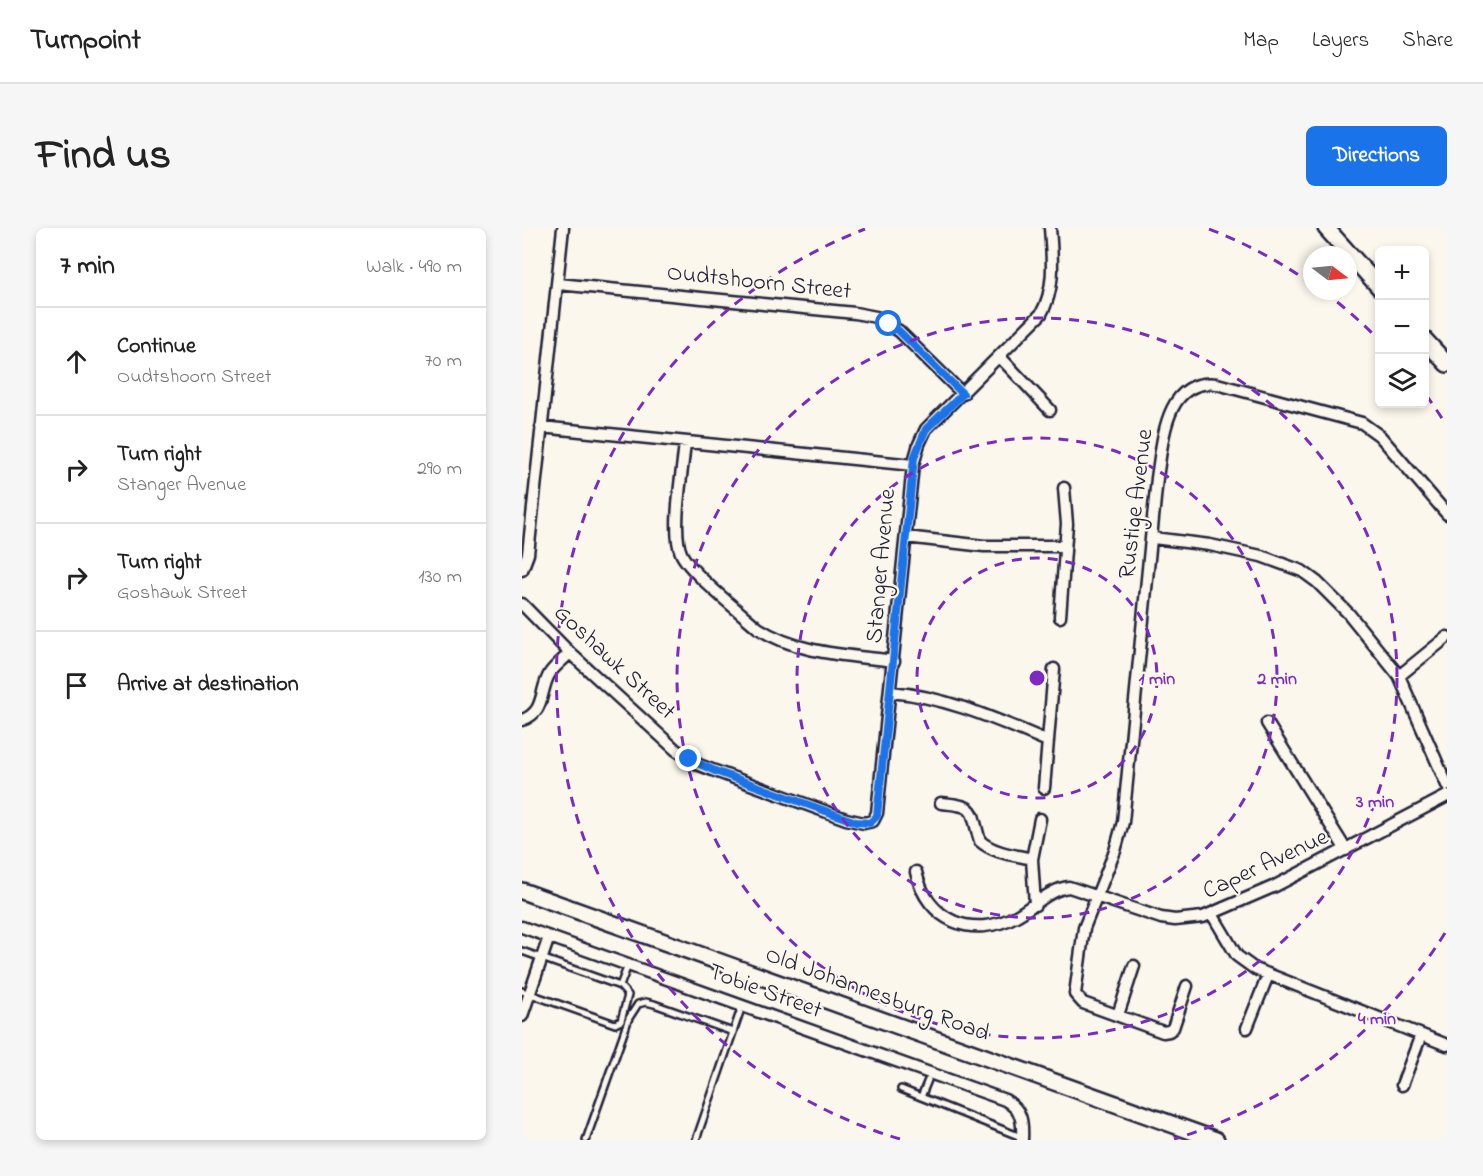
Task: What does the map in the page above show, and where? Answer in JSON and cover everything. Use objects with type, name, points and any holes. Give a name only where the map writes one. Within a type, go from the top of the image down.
[{"type":"main road","points":[[1326,228],[1375,282]]},
{"type":"main road","points":[[1429,344],[1447,364]]},
{"type":"main road","name":"Old Johannesburg Road","points":[[522,891],[1216,1140]]},
{"type":"street","points":[[522,570],[528,554],[563,228]]},
{"type":"street","name":"Stanger Avenue","points":[[877,816],[913,465],[919,444],[926,429],[1041,314],[1046,305],[1052,275],[1050,228]]},
{"type":"street","name":"Oudtshoorn Street","points":[[558,284],[855,313],[876,317],[899,331],[963,394]]},
{"type":"street","points":[[1000,357],[1050,410]]},
{"type":"street","name":"Rustige Avenue","points":[[1186,986],[1173,1028],[1163,1032],[1083,1004],[1075,994],[1084,928],[1115,851],[1123,822],[1162,446],[1170,412],[1175,402],[1184,392],[1202,383],[1226,386],[1368,426],[1380,436],[1447,514]]},
{"type":"street","points":[[541,427],[913,465]]},
{"type":"street","points":[[685,442],[677,527],[679,548],[686,562],[753,624],[781,641],[817,652],[894,661]]},
{"type":"street","points":[[1060,617],[1067,514],[1064,488]]},
{"type":"street","points":[[906,537],[984,546],[1064,546]]},
{"type":"street","points":[[1153,538],[1210,545],[1261,556],[1302,571],[1317,582],[1349,614],[1399,676],[1447,785]]},
{"type":"street","name":"Goshawk Street","points":[[522,604],[570,653],[676,750],[699,765],[856,822],[870,823],[877,816]]},
{"type":"street","points":[[1399,676],[1447,637]]},
{"type":"street","points":[[522,720],[538,708],[550,672],[570,653]]},
{"type":"street","points":[[1044,788],[1054,669]]},
{"type":"street","points":[[891,692],[927,696],[976,712],[1048,741]]},
{"type":"street","points":[[1267,723],[1346,850]]},
{"type":"street","name":"Caper Avenue","points":[[916,872],[919,885],[928,901],[943,917],[958,924],[995,924],[1016,916],[1065,887],[1074,887],[1161,918],[1189,919],[1212,914],[1275,886],[1447,796]]},
{"type":"street","points":[[941,803],[968,807],[974,815],[980,841],[987,846],[1032,859]]},
{"type":"street","points":[[1035,905],[1032,859],[1040,819]]},
{"type":"street","points":[[1212,914],[1237,956],[1245,963],[1268,975],[1446,1043]]},
{"type":"street","name":"Tobie Street","points":[[522,927],[994,1096],[1014,1105],[1019,1112],[1022,1119],[1022,1139]]},
{"type":"street","points":[[522,1014],[526,993],[549,937]]},
{"type":"street","points":[[1118,1015],[1134,966]]},
{"type":"street","points":[[1247,1028],[1268,975]]},
{"type":"street","points":[[1402,1084],[1422,1035]]},
{"type":"lane","points":[[522,951],[621,986],[628,995],[621,1021],[615,1024],[526,993]]},
{"type":"lane","points":[[621,986],[628,965]]},
{"type":"lane","points":[[586,1140],[629,1018],[638,1004],[646,1002],[654,1004],[733,1032]]},
{"type":"lane","points":[[696,1140],[742,1006]]},
{"type":"lane","points":[[921,1098],[928,1080]]},
{"type":"lane","points":[[901,1089],[1022,1139]]},
{"type":"route","points":[[689,759],[699,765],[856,822],[870,823],[877,816],[914,458],[926,429],[963,394],[889,324]]}]
